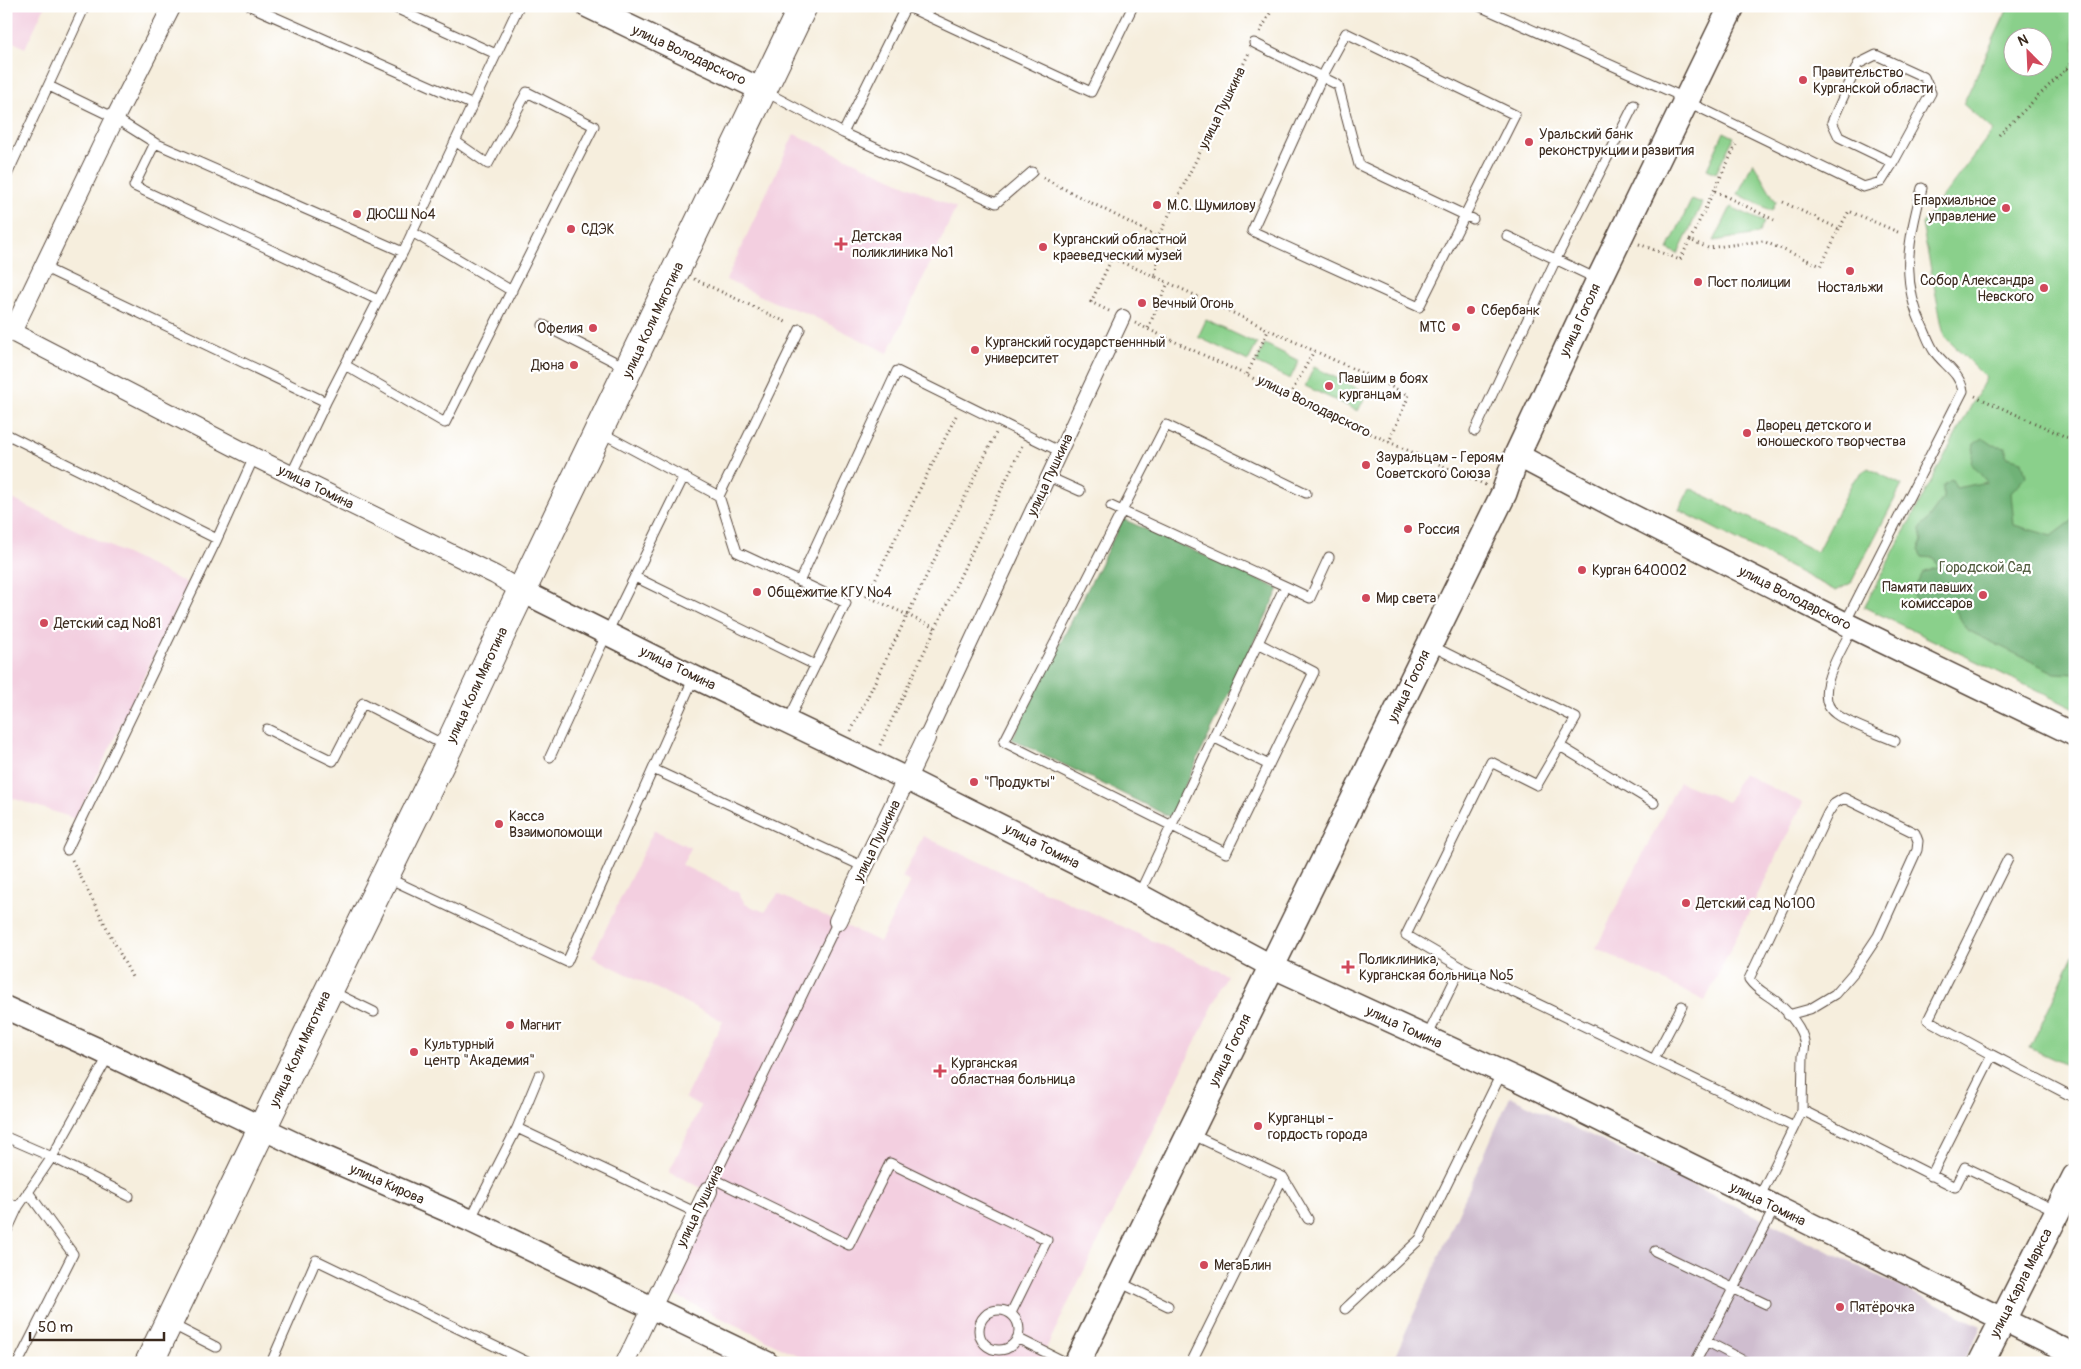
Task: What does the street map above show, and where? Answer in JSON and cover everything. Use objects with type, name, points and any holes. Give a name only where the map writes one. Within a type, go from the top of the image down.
[{"type":"main road","name":"улица Коли Мяготина","points":[[150,1363],[328,990],[448,748],[803,6]]},
{"type":"main road","name":"улица Гоголя","points":[[1077,1363],[1504,493],[1517,455],[1599,280],[1732,6]]},
{"type":"main road","name":"улица Карла Маркса","points":[[1981,1363],[2075,1177]]},
{"type":"street","points":[[9,336],[115,118],[172,6]]},
{"type":"street","name":"улица Володарского","points":[[587,6],[764,90]]},
{"type":"street","name":"улица Пушкина","points":[[838,921],[907,779],[1123,318]]},
{"type":"street","name":"улица Томина","points":[[9,336],[495,575],[522,591],[694,677],[907,779],[1139,895],[1271,966],[1502,1072],[2075,1355]]},
{"type":"street","name":"улица Володарского","points":[[1517,455],[1623,511],[1849,625],[2075,735]]},
{"type":"street","name":"улица Кирова","points":[[6,1008],[262,1128],[469,1220],[760,1361]]},
{"type":"street","name":"улица Пушкина","points":[[625,1363],[711,1185]]},
{"type":"lane","points":[[6,177],[85,6]]},
{"type":"lane","points":[[250,6],[472,105]]},
{"type":"lane","points":[[391,6],[496,54]]},
{"type":"lane","points":[[291,475],[403,252],[519,6]]},
{"type":"lane","points":[[843,133],[906,6],[1091,92],[1133,6]]},
{"type":"lane","points":[[1479,6],[1676,94],[1684,106],[1863,187],[1881,182],[1893,163],[1931,93],[1924,77],[1876,55],[1858,64],[1832,122],[1839,137],[1893,163]]},
{"type":"lane","points":[[1346,33],[1516,115],[1419,307],[1252,231],[1322,77],[1346,33]]},
{"type":"lane","points":[[1254,42],[1338,85],[1359,165],[1473,219]]},
{"type":"lane","points":[[49,86],[115,118],[155,143],[403,252]]},
{"type":"lane","points":[[764,90],[843,133],[996,203],[1032,172]]},
{"type":"lane","points":[[345,365],[445,423],[509,306],[512,291],[594,126],[527,92],[488,164],[455,141]]},
{"type":"lane","points":[[1475,431],[1556,259],[1634,105]]},
{"type":"lane","points":[[155,143],[134,186],[378,300]]},
{"type":"lane","points":[[1895,741],[1835,714],[1828,704],[1825,692],[1829,676],[1849,625],[1963,390],[1961,380],[1934,350],[1915,312],[1908,278],[1910,237],[1922,188]]},
{"type":"lane","points":[[412,232],[512,291]]},
{"type":"lane","points":[[1507,236],[1599,280]]},
{"type":"lane","points":[[43,267],[326,402]]},
{"type":"lane","points":[[543,325],[629,369]]},
{"type":"lane","points":[[719,496],[800,329]]},
{"type":"lane","points":[[799,582],[897,372],[1060,452]]},
{"type":"lane","points":[[1258,643],[1314,672],[1226,853],[1004,742],[1166,425],[1306,492]]},
{"type":"lane","points":[[599,431],[719,496],[737,552],[846,603],[788,721]]},
{"type":"lane","points":[[6,434],[218,539]]},
{"type":"lane","points":[[67,850],[218,539],[254,457]]},
{"type":"lane","points":[[550,757],[607,633],[684,476]]},
{"type":"lane","points":[[1049,477],[1080,491]]},
{"type":"lane","points":[[1111,506],[1310,598],[1329,557]]},
{"type":"lane","points":[[634,577],[816,666]]},
{"type":"lane","points":[[1139,895],[1285,586]]},
{"type":"lane","points":[[1430,644],[1576,718],[1537,785],[1491,762],[1406,935],[1461,967],[1794,1127]]},
{"type":"lane","points":[[384,876],[567,962],[694,677]]},
{"type":"lane","points":[[267,729],[333,761],[363,703],[448,748]]},
{"type":"lane","points":[[1213,737],[1269,765]]},
{"type":"lane","points":[[1560,746],[1654,803]]},
{"type":"lane","points":[[653,769],[864,867]]},
{"type":"lane","points":[[1695,1363],[1733,1288],[1802,1110],[1803,1055],[1806,1049],[1800,1028],[1779,1004],[1755,988],[1749,978],[1828,813],[1834,804],[1844,798],[1915,833],[1918,840],[1916,850],[1878,936],[1854,972],[1835,994],[1810,1009],[1788,1014]]},
{"type":"lane","points":[[2008,859],[1928,1020],[2075,1098]]},
{"type":"lane","name":"улица Пушкина","points":[[711,1185],[838,921]]},
{"type":"lane","points":[[1427,1037],[1461,967]]},
{"type":"lane","points":[[328,990],[374,1012]]},
{"type":"lane","points":[[1654,1059],[1682,1006]]},
{"type":"lane","points":[[6,1233],[18,1207],[52,1158],[109,1055]]},
{"type":"lane","points":[[1932,1176],[1992,1055]]},
{"type":"lane","points":[[1345,1309],[1420,1239],[1502,1072]]},
{"type":"lane","points":[[469,1220],[516,1128],[540,1075]]},
{"type":"lane","points":[[1802,1110],[1955,1187],[1965,1167],[2057,1212]]},
{"type":"lane","points":[[516,1128],[698,1212]]},
{"type":"lane","points":[[1189,1132],[1283,1178],[1308,1219]]},
{"type":"lane","points":[[6,1137],[129,1196]]},
{"type":"lane","points":[[711,1185],[849,1245],[890,1163],[1047,1240],[1011,1313]]},
{"type":"lane","points":[[1190,1363],[1205,1324],[1283,1178]]},
{"type":"lane","points":[[18,1363],[73,1254],[28,1192]]},
{"type":"lane","points":[[6,1202],[18,1207]]},
{"type":"lane","points":[[1655,1251],[1766,1304]]},
{"type":"lane","points":[[271,1363],[316,1260],[530,1363]]},
{"type":"lane","points":[[1117,1280],[1168,1306]]},
{"type":"lane","points":[[1001,1309],[1011,1313],[1018,1321],[1020,1332],[1016,1342],[1008,1349],[997,1350],[987,1347],[980,1338],[978,1328],[982,1317],[991,1311],[1001,1309]]},
{"type":"lane","points":[[169,1323],[216,1347]]},
{"type":"lane","points":[[1018,1338],[1067,1363]]},
{"type":"lane","points":[[1706,1341],[1748,1363]]},
{"type":"lane","points":[[507,1363],[511,1354]]},
{"type":"path","name":"улица Пушкина","points":[[1158,237],[1254,42],[1274,6]]},
{"type":"path","points":[[1999,135],[2075,60]]},
{"type":"path","points":[[2066,69],[2075,74]]},
{"type":"path","points":[[1620,237],[1680,260],[1736,145]]},
{"type":"path","points":[[1032,172],[1158,237],[1156,277],[1409,395],[1389,442]]},
{"type":"path","points":[[1715,191],[1774,220]]},
{"type":"path","points":[[1783,202],[1838,228]]},
{"type":"path","points":[[1690,240],[1708,248],[1763,241],[1821,266],[1838,228],[1849,211],[1910,237]]},
{"type":"path","name":"улица Володарского","points":[[1156,277],[1112,258],[1091,302],[1389,442],[1504,493]]},
{"type":"path","points":[[676,271],[800,329]]},
{"type":"path","points":[[1148,328],[1168,283]]},
{"type":"path","points":[[1247,374],[1268,330]]},
{"type":"path","points":[[1290,395],[1314,350]]},
{"type":"path","points":[[1963,390],[2075,441]]},
{"type":"path","points":[[935,628],[867,596],[962,404]]},
{"type":"path","points":[[844,748],[1001,423]]},
{"type":"path","points":[[2070,439],[2075,431]]},
{"type":"path","points":[[872,762],[1027,435]]},
{"type":"path","points":[[67,850],[133,979]]},
{"type":"shaded area","points":[[6,6],[45,6],[25,48],[6,38]]},
{"type":"shaded area","name":"Детская поликлиника №1","points":[[794,134],[956,208],[888,353],[806,313],[774,302],[726,280]]},
{"type":"shaded area","points":[[6,496],[188,584],[76,819],[6,796]]},
{"type":"shaded area","name":"Детский сад №100","points":[[1742,773],[1803,803],[1705,1001],[1596,948],[1679,782],[1728,802]]},
{"type":"shaded area","name":"Курганская областная больница","points":[[654,830],[691,848],[682,865],[739,893],[745,904],[765,912],[778,894],[880,942],[910,882],[902,878],[923,836],[1228,975],[1039,1363],[813,1363],[664,1290],[708,1191],[669,1172],[701,1106],[685,1098],[723,1021],[592,957]]},
{"type":"shaded area","points":[[1510,1096],[1981,1326],[1963,1363],[1392,1363]]},
{"type":"green space","name":"Городской Сад","points":[[2009,6],[2075,6],[2075,709],[1864,607],[1986,378],[1944,336],[1922,224],[1993,130],[1963,104]]},
{"type":"green space","points":[[1724,132],[1734,137],[1716,173],[1707,169]]},
{"type":"green space","points":[[1753,162],[1776,202],[1772,211],[1738,194]]},
{"type":"green space","points":[[1692,199],[1702,203],[1678,254],[1668,249]]},
{"type":"green space","points":[[1731,207],[1764,222],[1758,234],[1714,241]]},
{"type":"green space","points":[[1206,320],[1257,344],[1248,361],[1198,337]]},
{"type":"green space","points":[[1265,344],[1299,361],[1290,379],[1256,363]]},
{"type":"green space","points":[[1314,367],[1367,393],[1358,411],[1305,386]]},
{"type":"green space","points":[[1983,438],[1993,445],[2006,447],[2006,457],[2022,461],[2026,476],[2011,493],[2014,525],[2052,536],[2072,521],[2075,516],[2075,674],[2055,673],[1967,630],[1954,608],[1919,603],[1912,592],[1923,573],[1938,567],[1934,558],[1922,557],[1918,550],[1922,541],[1920,530],[1943,498],[1943,486],[1952,479],[1956,488],[1987,482],[1971,463],[1974,444]]},
{"type":"green space","points":[[1868,468],[1902,485],[1851,583],[1836,591],[1679,510],[1690,488],[1817,552],[1853,481]]},
{"type":"green space","points":[[1123,519],[1279,589],[1170,817],[1012,739]]},
{"type":"green space","points":[[2075,951],[2075,1069],[2030,1048]]},
{"type":"place","name":"Правительство Курганской области","points":[[1803,80]]},
{"type":"place","name":"Уральский банк реконструкции и развития","points":[[1529,142]]},
{"type":"place","name":"М.С. Шумилову","points":[[1157,205]]},
{"type":"place","name":"Епархиальное управление","points":[[2006,208]]},
{"type":"place","name":"ДЮСШ №4","points":[[357,214]]},
{"type":"place","name":"СДЭК","points":[[571,229]]},
{"type":"place","name":"Детская поликлиника №1","points":[[841,244]]},
{"type":"place","name":"Курганский областной краеведческий музей","points":[[1043,247]]},
{"type":"place","name":"Ностальжи","points":[[1850,271]]},
{"type":"place","name":"Пост полиции","points":[[1698,282]]},
{"type":"place","name":"Собор Александра Невского","points":[[2044,288]]},
{"type":"place","name":"Вечный Огонь","points":[[1142,303]]},
{"type":"place","name":"Сбербанк","points":[[1471,310]]},
{"type":"place","name":"МТС","points":[[1456,327]]},
{"type":"place","name":"Офелия","points":[[593,328]]},
{"type":"place","name":"Курганский государственнный университет","points":[[975,350]]},
{"type":"place","name":"Дюна","points":[[574,365]]},
{"type":"place","name":"Павшим в боях курганцам","points":[[1329,386]]},
{"type":"place","name":"Дворец детского и юношеского творчества","points":[[1747,433]]},
{"type":"place","name":"Зауральцам - Героям Советского Союза","points":[[1366,465]]},
{"type":"place","name":"Россия","points":[[1408,529]]},
{"type":"place","name":"Курган 640002","points":[[1582,570]]},
{"type":"place","name":"Общежитие КГУ №4","points":[[757,592]]},
{"type":"place","name":"Памяти павших комиссаров","points":[[1983,595]]},
{"type":"place","name":"Мир света","points":[[1366,598]]},
{"type":"place","name":"Детский сад №81","points":[[44,623]]},
{"type":"place","name":"\"Продукты\"","points":[[974,782]]},
{"type":"place","name":"Касса Взаимопомощи","points":[[499,824]]},
{"type":"place","name":"Детский сад №100","points":[[1686,903]]},
{"type":"place","name":"Поликлиника, Курганская больница №5","points":[[1348,967]]},
{"type":"place","name":"Магнит","points":[[510,1025]]},
{"type":"place","name":"Культурный центр \"Академия\"","points":[[414,1052]]},
{"type":"place","name":"Курганская областная больница","points":[[940,1071]]},
{"type":"place","name":"Курганцы - гордость города","points":[[1258,1126]]},
{"type":"place","name":"МегаБлин","points":[[1204,1265]]},
{"type":"place","name":"Пятёрочка","points":[[1840,1307]]}]
